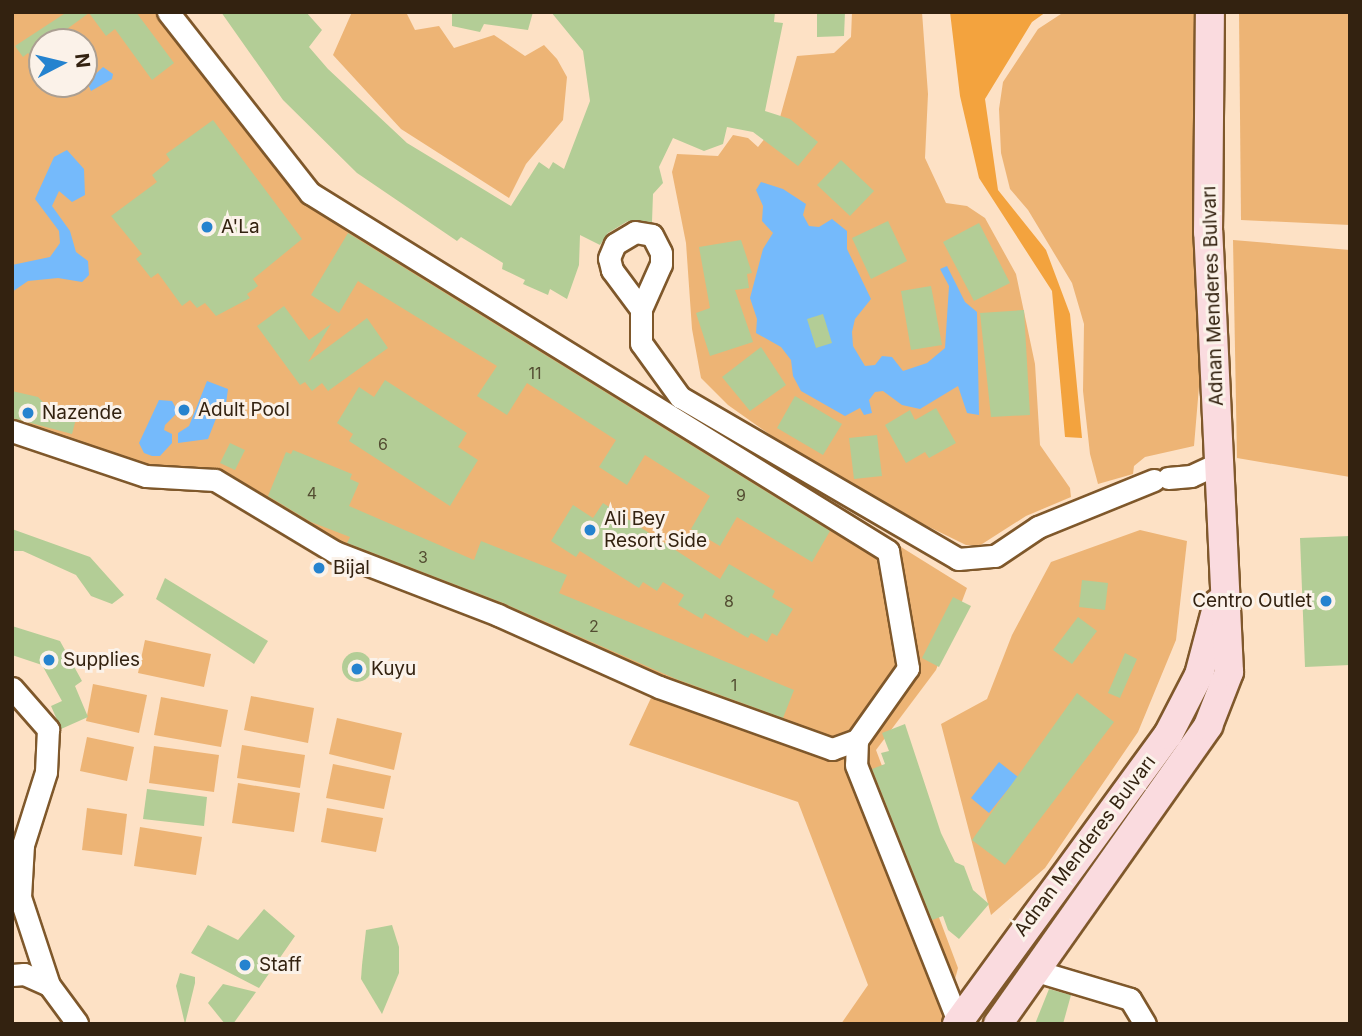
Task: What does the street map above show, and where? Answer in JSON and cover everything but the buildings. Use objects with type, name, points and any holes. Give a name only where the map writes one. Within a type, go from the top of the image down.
[{"type":"main road","name":"Adnan Menderes Bulvarı","points":[[998,1024],[1033,970],[1208,726],[1229,672],[1208,232],[1210,12]]},
{"type":"main road","name":"Adnan Menderes Bulvarı","points":[[957,1023],[1168,735],[1199,675],[1224,580]]},
{"type":"street","points":[[168,12],[310,193],[888,551],[908,668],[857,740],[856,765],[957,1023]]},
{"type":"street","points":[[640,309],[641,343],[680,397],[958,559],[995,555],[1038,527],[1161,479],[1191,476],[1219,463]]},
{"type":"street","points":[[12,431],[146,476],[215,480],[335,552],[498,615],[659,687],[832,749],[857,740]]},
{"type":"street","points":[[12,688],[48,729],[46,772],[23,845],[20,897],[50,985],[78,1023]]},
{"type":"street","points":[[1033,970],[1130,999],[1145,1024]]},
{"type":"street","points":[[12,975],[24,974],[50,985]]},
{"type":"shaded area","name":"Ali Bey Resort Side","points":[[12,12],[182,12],[301,168],[333,194],[967,588],[936,670],[876,750],[958,968],[943,1024],[841,1024],[868,985],[798,802],[629,745],[658,683],[334,544],[218,476],[143,466],[12,427]]},
{"type":"shaded area","points":[[352,12],[406,12],[415,30],[439,26],[454,48],[494,35],[525,56],[544,45],[557,59],[567,77],[563,120],[526,164],[509,198],[401,129],[333,55]]},
{"type":"shaded area","points":[[852,12],[922,12],[928,94],[925,158],[946,203],[967,206],[985,218],[1016,274],[1035,364],[1040,445],[1070,488],[1071,497],[1026,516],[979,546],[966,545],[923,524],[789,448],[728,405],[701,378],[692,329],[686,243],[672,172],[677,154],[718,156],[733,135],[748,138],[758,147],[779,121],[797,56],[834,53],[851,37]]},
{"type":"shaded area","points":[[950,12],[1046,12],[1032,22],[985,99],[998,190],[1046,250],[1070,314],[1082,438],[1065,437],[1052,291],[979,178],[960,96]]},
{"type":"shaded area","points":[[1064,12],[1201,12],[1202,351],[1194,446],[1145,457],[1134,466],[1133,474],[1098,484],[1090,454],[1083,391],[1084,324],[1072,283],[1028,210],[1010,189],[1001,153],[999,109],[1003,82],[1038,29]]},
{"type":"shaded area","points":[[1239,12],[1350,12],[1350,225],[1241,220]]},
{"type":"shaded area","points":[[1233,240],[1350,250],[1350,477],[1237,458]]},
{"type":"shaded area","points":[[1140,530],[1187,541],[1176,640],[1138,732],[1045,868],[991,915],[941,724],[987,699],[1012,635],[1051,562]]},
{"type":"shaded area","points":[[145,640],[211,654],[204,687],[138,673]]},
{"type":"shaded area","points":[[93,684],[147,695],[139,733],[86,721]]},
{"type":"shaded area","points":[[251,696],[314,708],[308,743],[244,730]]},
{"type":"shaded area","points":[[161,697],[228,710],[221,747],[154,735]]},
{"type":"shaded area","points":[[337,718],[402,733],[394,770],[329,754]]},
{"type":"shaded area","points":[[87,737],[134,747],[127,781],[80,771]]},
{"type":"shaded area","points":[[242,745],[305,755],[300,788],[237,778]]},
{"type":"shaded area","points":[[154,746],[219,755],[214,792],[149,783]]},
{"type":"shaded area","points":[[333,764],[391,776],[384,809],[326,798]]},
{"type":"shaded area","points":[[238,783],[300,793],[294,832],[232,823]]},
{"type":"shaded area","points":[[87,808],[127,814],[122,855],[82,850]]},
{"type":"shaded area","points":[[327,808],[383,818],[376,852],[321,842]]},
{"type":"shaded area","points":[[140,827],[202,837],[196,875],[134,866]]},
{"type":"water","points":[[103,67],[113,74],[112,79],[98,87],[98,72]]},
{"type":"water","points":[[67,150],[84,169],[85,195],[72,202],[59,191],[52,206],[70,231],[76,252],[88,261],[89,275],[82,282],[58,278],[28,281],[12,292],[12,265],[50,257],[60,243],[59,231],[35,199],[54,157]]},
{"type":"water","points":[[761,182],[783,189],[806,204],[803,215],[809,226],[819,227],[832,219],[847,231],[847,249],[871,299],[855,319],[852,332],[853,346],[865,366],[875,365],[882,356],[892,357],[903,371],[927,363],[945,348],[949,286],[940,269],[947,266],[965,302],[977,312],[979,415],[967,413],[958,386],[920,409],[902,405],[883,391],[875,392],[869,400],[872,413],[864,415],[860,408],[845,416],[801,391],[793,376],[791,360],[781,347],[756,333],[757,319],[750,298],[763,249],[773,233],[762,221],[763,206],[756,190]]},
{"type":"water","points":[[207,381],[228,389],[225,411],[217,416],[208,439],[178,443],[178,433],[189,426]]},
{"type":"water","points":[[159,400],[172,401],[178,412],[165,425],[164,430],[172,434],[172,443],[160,456],[152,456],[144,453],[139,443]]},
{"type":"water","points":[[999,762],[1018,777],[989,813],[971,798]]},
{"type":"place","name":"A'La","points":[[207,227]]},
{"type":"place","name":"Adult Pool","points":[[184,410]]},
{"type":"place","name":"Nazende","points":[[28,413]]},
{"type":"place","name":"Ali Bey Resort Side","points":[[590,530]]},
{"type":"place","name":"Bijal","points":[[319,568]]},
{"type":"place","name":"Centro Outlet","points":[[1326,601]]},
{"type":"place","name":"Supplies","points":[[49,660]]},
{"type":"place","name":"Kuyu","points":[[357,669]]},
{"type":"place","name":"Staff","points":[[245,965]]}]
